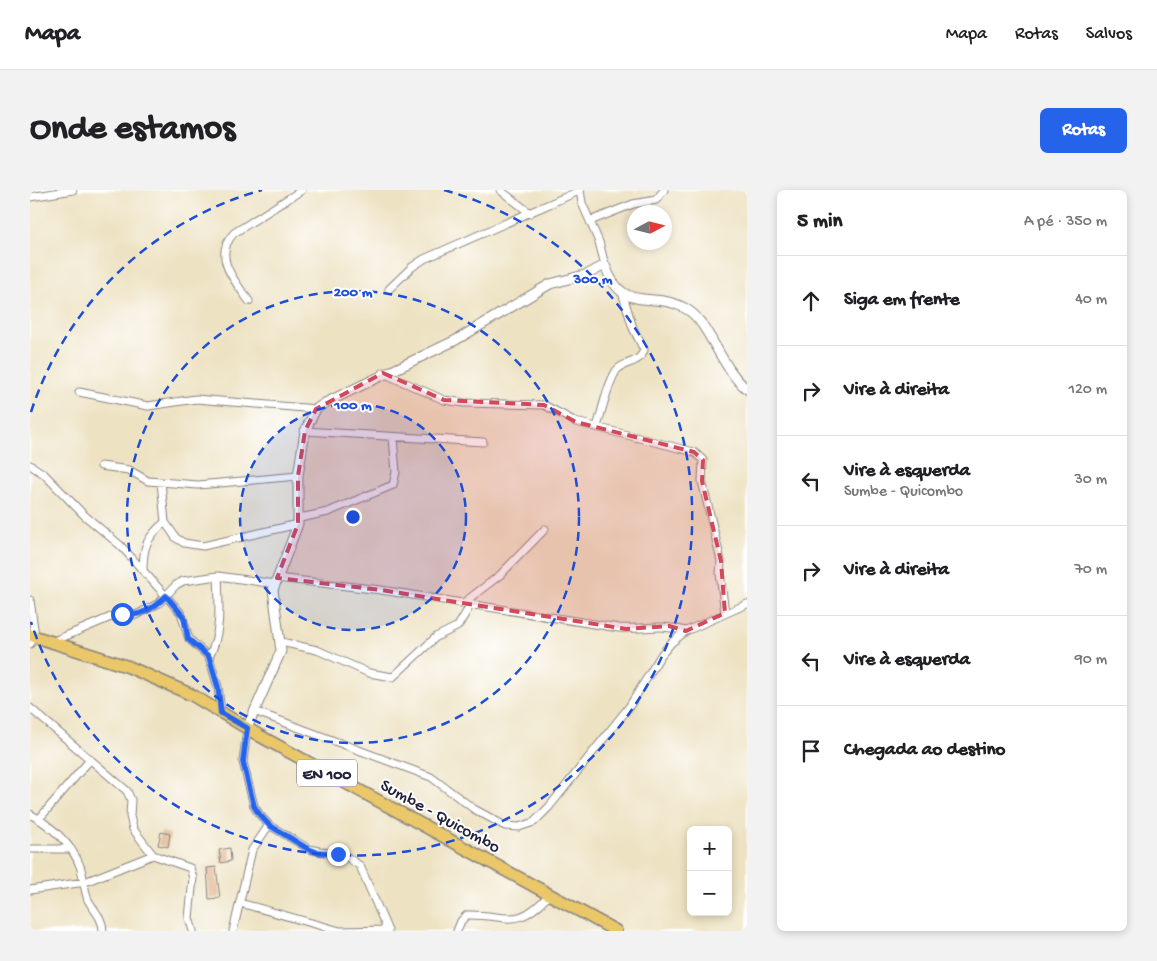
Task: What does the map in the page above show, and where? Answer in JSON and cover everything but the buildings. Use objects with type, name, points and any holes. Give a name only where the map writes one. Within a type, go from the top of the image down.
[{"type":"main road","name":"Sumbe - Quicombo","points":[[32,638],[54,641],[158,679],[616,931]]},
{"type":"street","points":[[30,197],[73,190]]},
{"type":"street","points":[[249,301],[227,269],[224,258],[228,240],[234,233],[302,190]]},
{"type":"street","points":[[500,190],[530,213]]},
{"type":"street","points":[[590,221],[633,204],[656,200],[664,190]]},
{"type":"street","points":[[389,289],[412,267],[424,259],[580,191],[582,203],[611,282],[622,292],[636,299],[668,300],[691,311],[730,373],[747,389]]},
{"type":"street","points":[[240,903],[339,931],[387,930],[360,866],[347,857],[308,849],[269,825],[254,806],[243,762],[247,728],[278,660],[281,642],[273,602],[277,581],[299,521],[298,476],[305,431],[316,409],[336,396],[456,340],[550,284],[588,274],[604,265]]},
{"type":"street","points":[[597,427],[609,384],[616,370],[639,359],[644,350],[633,328],[622,292]]},
{"type":"street","points":[[383,373],[444,400],[464,403],[537,403],[551,408],[576,422],[700,455],[703,460],[702,481],[720,551],[720,574],[725,613]]},
{"type":"street","points":[[79,392],[148,406],[196,399],[316,409]]},
{"type":"street","points":[[305,431],[393,438],[483,442]]},
{"type":"street","points":[[161,482],[165,522],[176,538],[184,543],[203,546],[328,512],[393,485],[396,472],[393,438]]},
{"type":"street","points":[[30,465],[44,474],[82,513],[121,546],[184,617],[188,639],[209,657],[218,687],[221,713]]},
{"type":"street","points":[[101,466],[129,470],[145,480],[206,485],[298,476]]},
{"type":"street","points":[[143,571],[143,555],[149,537],[165,522]]},
{"type":"street","points":[[462,604],[500,576],[545,529]]},
{"type":"street","points":[[54,641],[118,614],[136,615],[156,605],[176,585],[183,581],[218,576],[381,590],[470,606],[619,628],[640,629],[669,626],[686,631]]},
{"type":"street","points":[[209,657],[214,648],[219,617],[218,576]]},
{"type":"street","points":[[30,600],[32,638]]},
{"type":"street","points":[[254,711],[431,777],[490,820],[505,826],[519,827],[534,822],[549,807],[629,707],[661,654],[686,631],[747,604]]},
{"type":"street","points":[[281,642],[317,650],[369,673],[393,677],[436,637],[458,626],[470,606]]},
{"type":"street","points":[[30,708],[89,761],[127,791],[131,800],[130,816],[133,828],[153,855],[186,865],[193,872],[189,913],[193,931]]},
{"type":"street","points":[[39,819],[89,761]]},
{"type":"street","points":[[30,814],[39,819],[77,857],[88,899],[102,921],[103,931]]},
{"type":"street","points":[[233,931],[252,850],[269,825]]},
{"type":"street","points":[[30,849],[71,849]]},
{"type":"street","points":[[30,890],[85,882],[153,855]]},
{"type":"street","points":[[457,931],[461,921],[467,915],[517,920],[535,911],[549,895]]},
{"type":"highlighted area","points":[[383,373],[444,400],[544,405],[576,422],[694,452],[703,460],[702,481],[721,561],[725,613],[686,631],[669,626],[626,629],[381,590],[277,578],[298,524],[298,476],[305,431],[316,409]]},
{"type":"route","points":[[122,614],[136,615],[156,605],[166,596],[184,617],[188,639],[209,657],[218,687],[221,713],[247,728],[242,755],[254,806],[259,814],[269,825],[308,849],[316,852],[338,854]]}]
